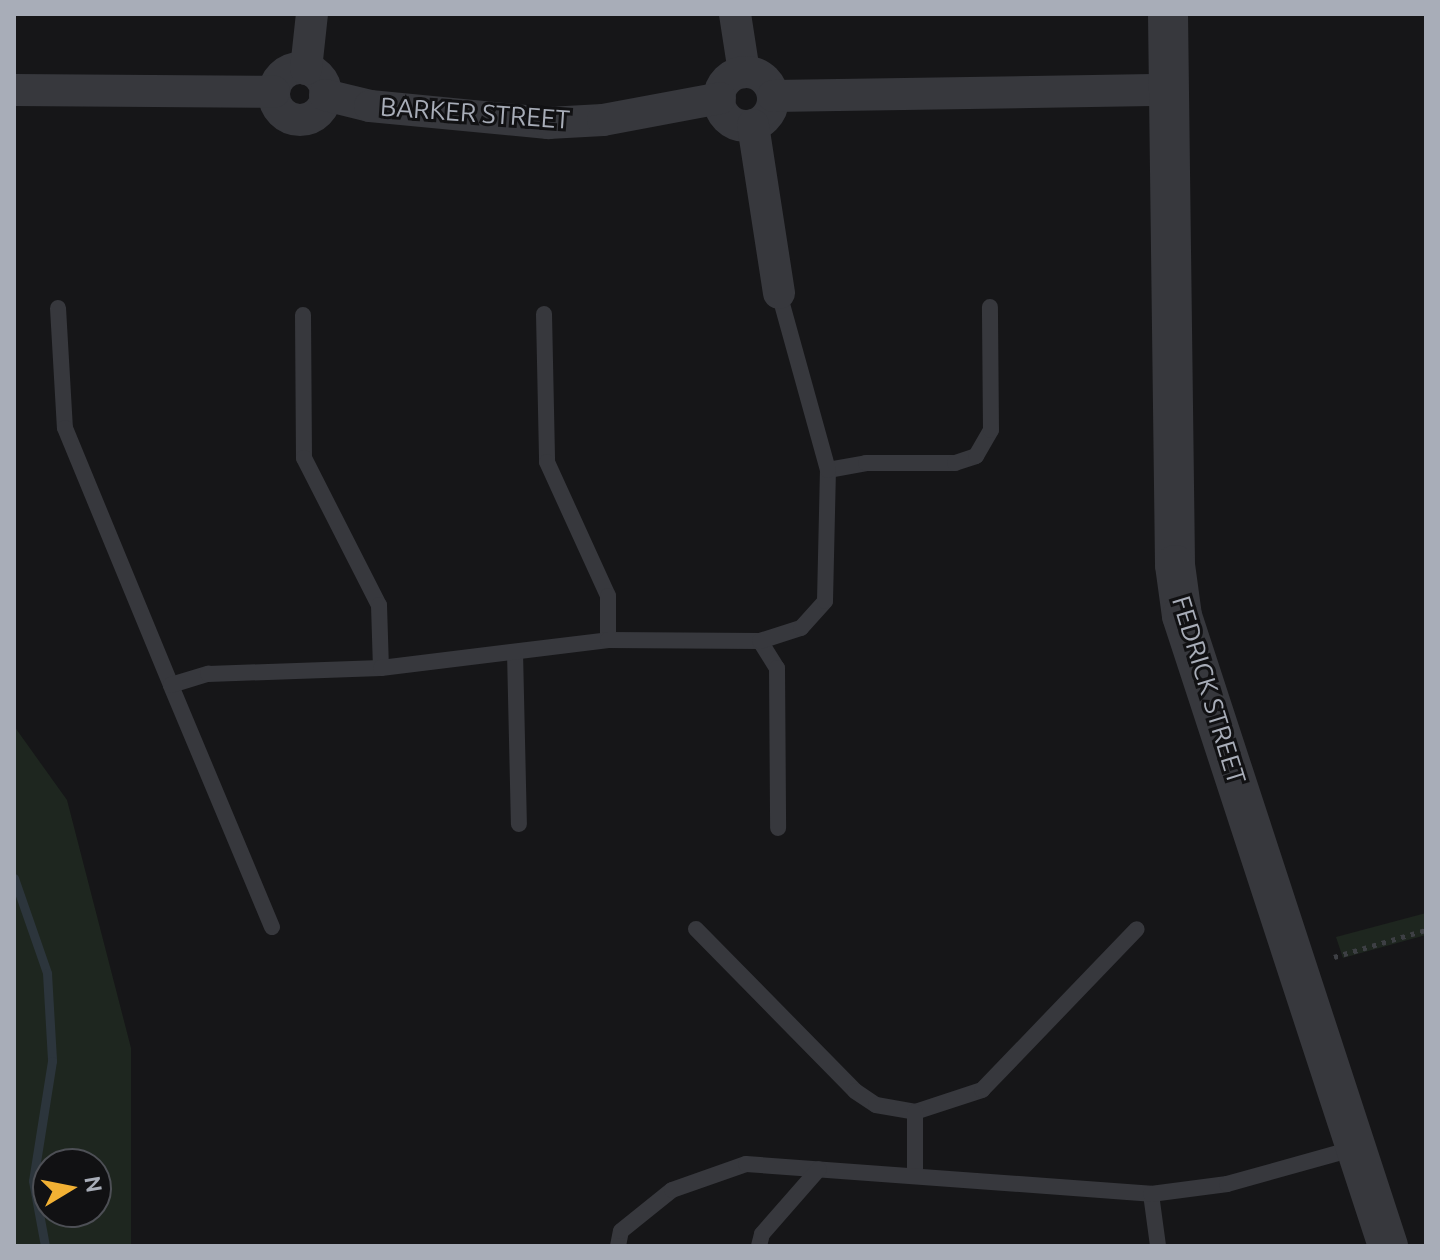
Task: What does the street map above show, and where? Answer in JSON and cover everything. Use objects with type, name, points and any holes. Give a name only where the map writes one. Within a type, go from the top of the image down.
[{"type":"street","points":[[306,69],[312,14]]},
{"type":"street","points":[[735,14],[744,72]]},
{"type":"street","name":"FEDRICK STREET","points":[[1168,14],[1175,565],[1182,616],[1388,1246]]},
{"type":"street","points":[[306,69],[320,79],[325,95],[320,111],[300,120],[281,111],[274,92],[285,73],[306,69]]},
{"type":"street","points":[[744,72],[763,77],[773,96],[768,115],[753,125],[729,119],[720,98],[729,78],[744,72]]},
{"type":"street","points":[[14,90],[274,92]]},
{"type":"street","points":[[773,96],[1168,90]]},
{"type":"street","name":"BARKER STREET","points":[[325,95],[370,106],[548,123],[603,120],[720,98]]},
{"type":"street","points":[[753,125],[779,293]]},
{"type":"lane","points":[[171,685],[208,674],[381,668],[608,640],[760,641],[801,628],[825,601],[828,470],[779,293]]},
{"type":"lane","points":[[828,470],[866,463],[955,463],[976,456],[991,430],[990,307]]},
{"type":"lane","points":[[58,308],[65,428],[272,927]]},
{"type":"lane","points":[[544,314],[547,462],[608,596],[608,640]]},
{"type":"lane","points":[[303,315],[304,458],[379,605],[381,668]]},
{"type":"lane","points":[[760,641],[777,668],[778,828]]},
{"type":"lane","points":[[515,652],[519,824]]},
{"type":"lane","points":[[696,929],[855,1091],[876,1105],[915,1112],[982,1090],[1137,929]]},
{"type":"lane","points":[[915,1112],[915,1174]]},
{"type":"lane","points":[[618,1246],[621,1231],[672,1190],[746,1164],[915,1174],[1151,1194],[1227,1184],[1356,1148]]},
{"type":"lane","points":[[759,1246],[762,1234],[819,1169]]},
{"type":"lane","points":[[1151,1194],[1158,1246]]},
{"type":"path","points":[[1334,957],[1426,930]]},
{"type":"shaded area","points":[[14,726],[67,800],[131,1048],[131,1246],[14,1246]]},
{"type":"shaded area","points":[[1426,913],[1426,935],[1343,958],[1336,937]]},
{"type":"waterway","points":[[14,878],[47,973],[52,1061],[33,1181],[45,1246]]}]
